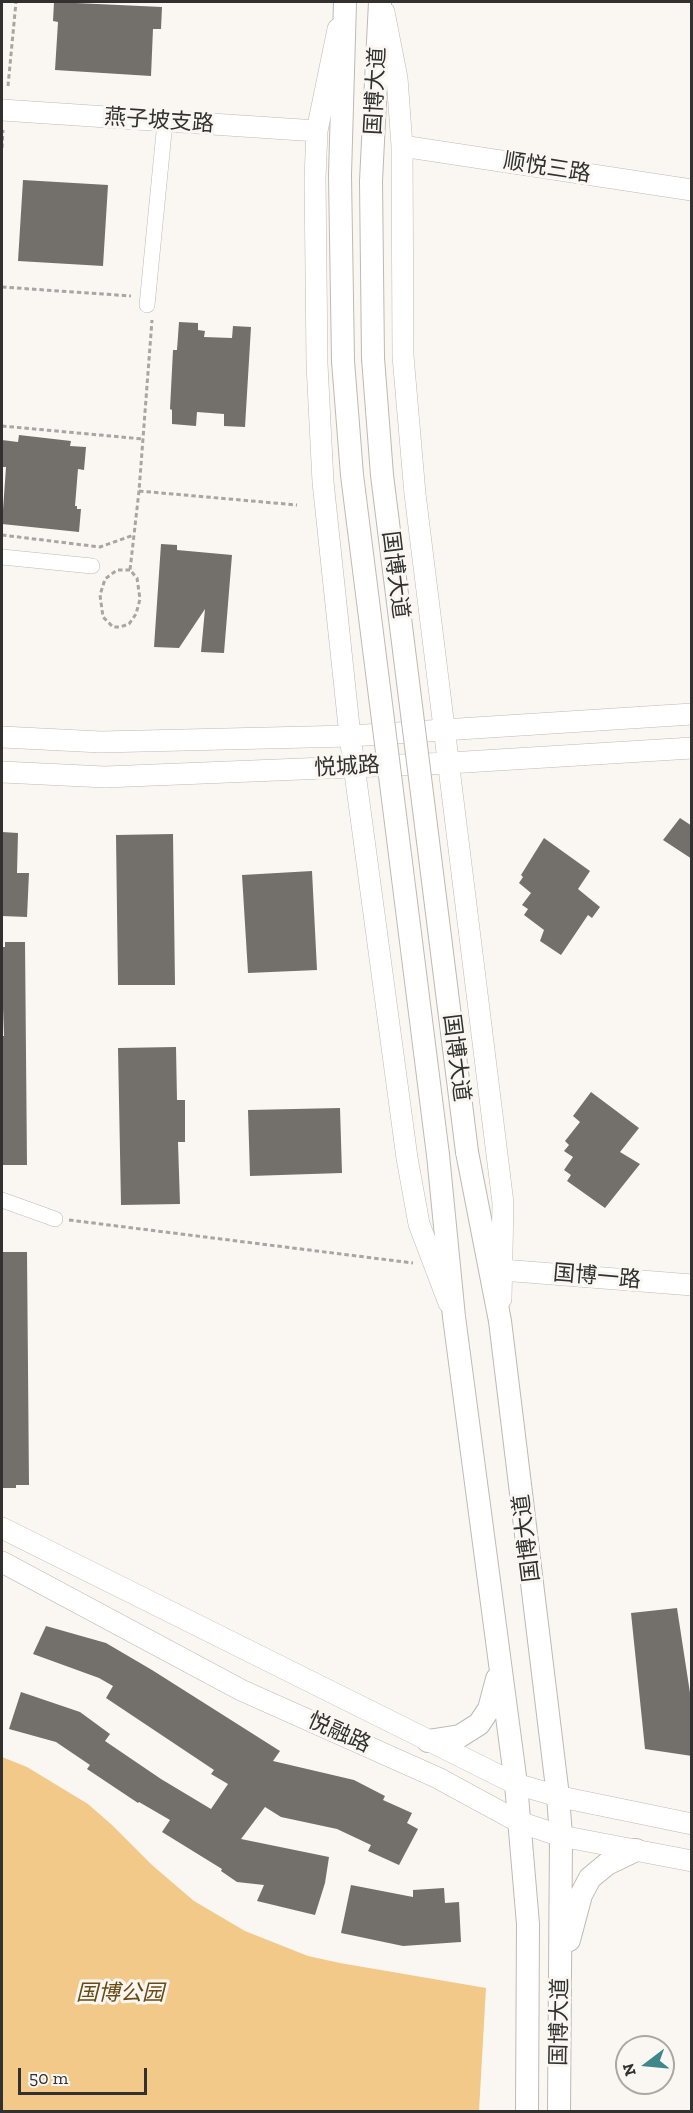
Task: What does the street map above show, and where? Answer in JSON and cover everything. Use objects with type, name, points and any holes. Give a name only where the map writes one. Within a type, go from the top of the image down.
[{"type":"main road","name":"国博大道","points":[[344,2],[340,175],[343,361],[352,474],[438,1155],[454,1317],[516,1785],[528,1924],[527,2112]]},
{"type":"main road","name":"国博大道","points":[[381,2],[371,181],[373,358],[382,475],[467,1152],[500,1321],[558,1796],[561,1836],[559,2112]]},
{"type":"main road","points":[[428,1741],[460,1736],[479,1724],[489,1709],[500,1669]]},
{"type":"main road","points":[[560,1970],[580,1895],[590,1878],[607,1864],[636,1850]]},
{"type":"street","points":[[344,2],[317,131],[315,178],[318,388],[323,482],[350,736],[407,1158],[419,1224],[454,1317]]},
{"type":"street","points":[[381,2],[397,78],[402,146],[403,356],[415,494],[503,1203],[500,1321]]},
{"type":"street","name":"燕子坡支路","points":[[2,119],[165,122],[317,131]]},
{"type":"street","points":[[147,305],[165,122]]},
{"type":"street","name":"顺悦三路","points":[[402,146],[692,190]]},
{"type":"street","points":[[2,557],[92,566]]},
{"type":"street","name":"悦城路","points":[[2,737],[101,742],[350,736],[692,714]]},
{"type":"street","name":"悦城路","points":[[2,772],[105,777],[449,763],[692,748]]},
{"type":"street","points":[[2,1200],[55,1219]]},
{"type":"street","name":"国博一路","points":[[502,1270],[692,1285]]},
{"type":"street","name":"悦融路","points":[[2,1528],[516,1785],[692,1824]]},
{"type":"street","name":"悦融路","points":[[2,1562],[241,1690],[438,1778],[519,1822],[561,1836],[692,1861]]},
{"type":"path","points":[[8,86],[16,2]]},
{"type":"path","points":[[2,119],[2,148]]},
{"type":"path","points":[[2,287],[134,296],[147,305],[153,322],[130,570],[137,578],[139,590],[136,614],[129,624],[113,627],[103,617],[100,595],[105,579],[117,570],[130,570]]},
{"type":"path","points":[[2,426],[143,439]]},
{"type":"path","points":[[139,491],[297,505]]},
{"type":"path","points":[[2,535],[100,547],[134,535]]},
{"type":"path","points":[[55,1219],[435,1265]]},
{"type":"green space","name":"国博公园","points":[[2,1757],[27,1767],[88,1804],[194,1901],[245,1931],[308,1956],[486,1988],[479,2111],[2,2111]]},
{"type":"building","points":[[54,2],[162,7],[161,29],[153,29],[151,76],[55,70],[58,22],[53,21]]},
{"type":"building","points":[[23,180],[108,185],[103,266],[18,261]]},
{"type":"building","points":[[179,322],[198,323],[198,330],[205,331],[204,337],[232,338],[233,326],[251,327],[245,427],[224,426],[224,414],[197,412],[196,426],[172,424],[172,410],[170,409],[173,350],[177,350]]},
{"type":"building","points":[[19,435],[71,441],[70,446],[86,447],[84,470],[78,469],[75,506],[81,509],[79,532],[2,524],[6,467],[2,467],[2,440],[18,442]]},
{"type":"building","points":[[161,544],[177,545],[177,550],[232,555],[224,653],[201,652],[205,609],[179,648],[154,647]]},
{"type":"building","points":[[680,818],[692,826],[692,859],[663,840]]},
{"type":"building","points":[[2,832],[18,833],[17,873],[29,873],[27,917],[2,916]]},
{"type":"building","points":[[173,834],[175,985],[118,985],[116,835]]},
{"type":"building","points":[[544,838],[590,871],[578,889],[600,907],[592,918],[588,915],[561,955],[540,941],[544,930],[524,915],[528,909],[522,905],[531,893],[519,883],[523,877],[521,875]]},
{"type":"building","points":[[312,871],[317,970],[248,973],[242,875]]},
{"type":"building","points":[[5,942],[25,942],[27,1165],[2,1165],[2,1036],[4,1036],[2,947],[5,947]]},
{"type":"building","points":[[176,1047],[177,1100],[185,1100],[185,1142],[178,1142],[180,1204],[121,1205],[118,1048]]},
{"type":"building","points":[[591,1092],[639,1128],[620,1152],[640,1164],[605,1208],[567,1181],[571,1175],[564,1170],[573,1157],[564,1151],[569,1145],[565,1141],[580,1122],[573,1116]]},
{"type":"building","points":[[340,1108],[342,1173],[250,1176],[248,1110]]},
{"type":"building","points":[[2,1252],[27,1252],[29,1485],[16,1485],[16,1488],[2,1488]]},
{"type":"building","points":[[677,1608],[692,1706],[692,1756],[645,1749],[631,1613]]},
{"type":"building","points":[[46,1626],[106,1643],[152,1670],[280,1751],[273,1761],[354,1780],[385,1796],[383,1800],[412,1813],[407,1823],[418,1829],[399,1865],[368,1851],[371,1845],[337,1829],[281,1817],[265,1807],[241,1839],[329,1857],[325,1883],[315,1915],[257,1901],[264,1885],[237,1882],[221,1871],[222,1869],[162,1832],[170,1820],[138,1803],[87,1769],[90,1765],[56,1742],[9,1729],[21,1692],[80,1712],[110,1734],[105,1741],[211,1809],[228,1784],[211,1774],[214,1770],[106,1698],[113,1686],[99,1678],[33,1654]]},
{"type":"building","points":[[351,1885],[413,1897],[413,1890],[444,1888],[445,1903],[459,1902],[461,1942],[403,1946],[341,1933]]}]
